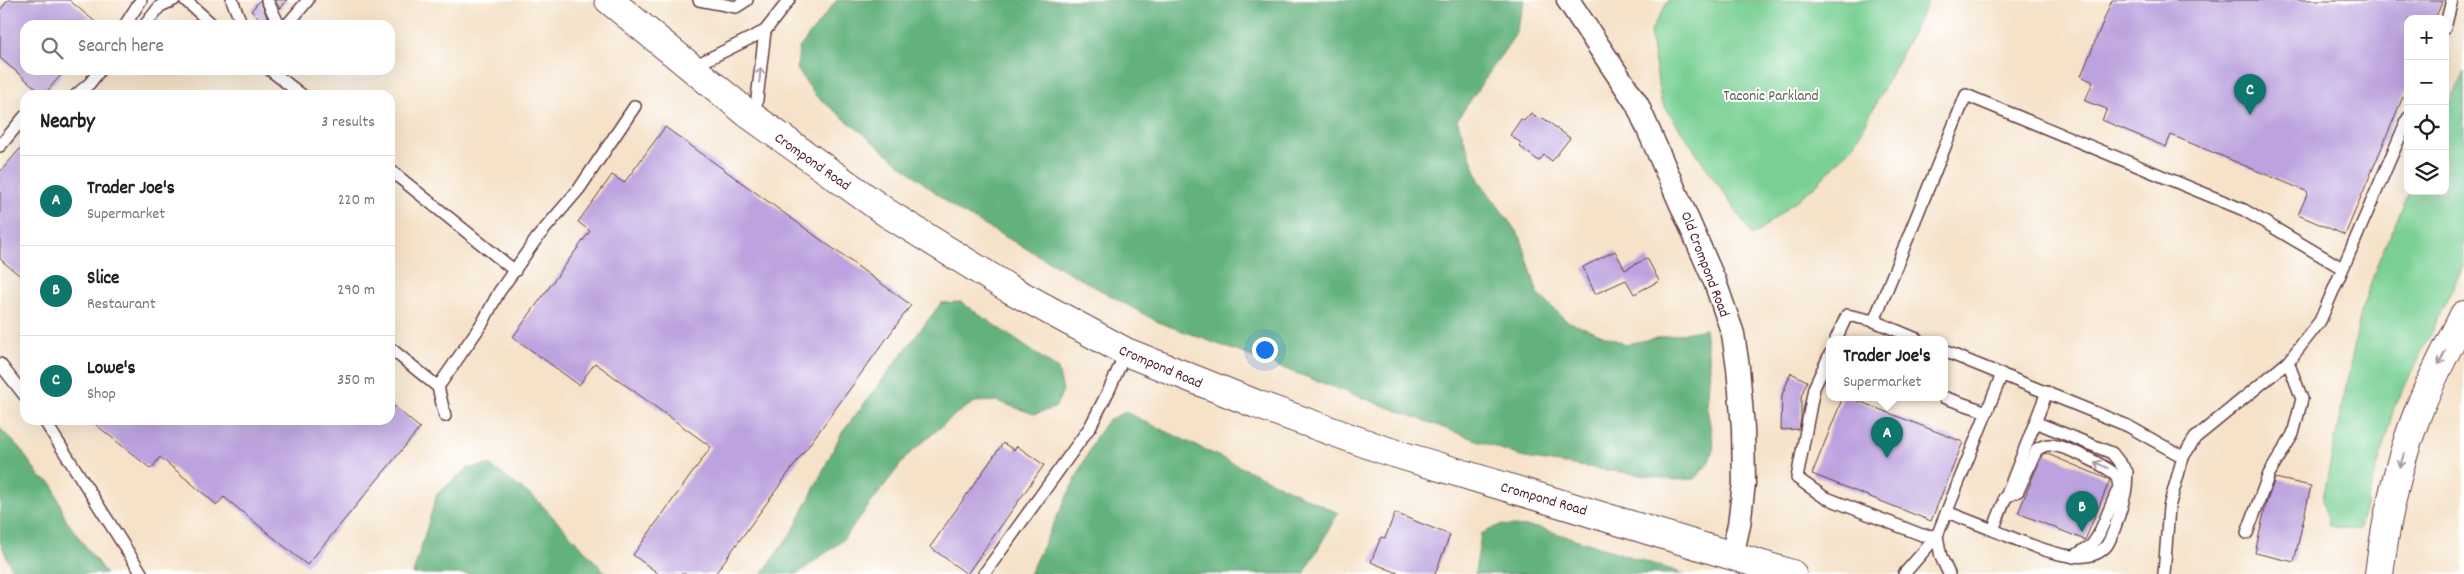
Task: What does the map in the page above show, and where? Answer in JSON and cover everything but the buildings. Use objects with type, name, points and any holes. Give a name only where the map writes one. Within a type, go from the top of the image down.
[{"type":"highway","name":"Crompond Road","points":[[609,0],[690,68],[755,119],[887,214],[1067,321],[1126,352],[1201,383],[1367,444],[1792,574]]},
{"type":"highway","points":[[2379,574],[2391,502],[2409,438],[2426,392],[2464,315]]},
{"type":"street","name":"Old Crompond Road","points":[[1568,0],[1638,104],[1715,282],[1732,334],[1738,367],[1743,428],[1744,483],[1739,525],[1732,556]]},
{"type":"lane","points":[[128,20],[141,0]]},
{"type":"lane","points":[[149,20],[160,6],[174,0]]},
{"type":"lane","points":[[185,0],[207,20]]},
{"type":"lane","points":[[232,0],[240,20]]},
{"type":"lane","points":[[267,0],[277,20]]},
{"type":"lane","points":[[291,20],[308,0]]},
{"type":"lane","points":[[699,0],[736,7],[747,0]]},
{"type":"lane","points":[[690,68],[764,31],[789,0]]},
{"type":"lane","points":[[2448,15],[2452,0]]},
{"type":"lane","points":[[755,119],[764,31]]},
{"type":"lane","points":[[82,90],[95,75]]},
{"type":"lane","points":[[276,75],[296,90]]},
{"type":"lane","points":[[1874,321],[1966,95],[2244,210],[2342,268]]},
{"type":"lane","points":[[438,387],[483,322],[499,292],[537,238],[579,189],[635,106]]},
{"type":"lane","points":[[0,146],[20,122]]},
{"type":"lane","points":[[2164,574],[2169,507],[2183,457],[2195,438],[2288,362],[2320,321],[2404,127]]},
{"type":"lane","points":[[395,174],[515,271]]},
{"type":"lane","points":[[1837,336],[1847,315],[1874,321],[1910,336]]},
{"type":"lane","points":[[395,352],[438,387],[445,416]]},
{"type":"lane","points":[[984,574],[1090,427],[1110,390],[1126,352]]},
{"type":"lane","points":[[1948,352],[2128,426],[2183,457]]},
{"type":"lane","points":[[1826,362],[1814,388],[1797,478],[1824,497],[1922,535],[1938,536]]},
{"type":"lane","points":[[2247,533],[2269,474],[2294,434],[2302,399],[2288,362]]},
{"type":"lane","points":[[0,364],[20,390]]},
{"type":"lane","points":[[1904,574],[1938,536],[2002,374]]},
{"type":"lane","points":[[1993,530],[2047,392]]},
{"type":"lane","points":[[1948,399],[1987,412]]},
{"type":"lane","points":[[1947,512],[2072,558],[2098,553],[2106,545],[2113,532],[2126,489],[2127,472],[2112,453],[2035,422]]},
{"type":"lane","points":[[47,425],[142,574]]},
{"type":"lane","points":[[2004,498],[2018,492],[2037,450],[2047,445],[2057,446],[2109,469],[2117,476],[2119,487],[2099,534],[2092,545],[2079,551],[2072,558]]},
{"type":"lane","points":[[1938,536],[1941,557],[1949,574]]},
{"type":"green space","points":[[837,0],[1525,0],[1515,35],[1457,120],[1479,180],[1521,238],[1538,294],[1567,321],[1626,344],[1705,329],[1710,367],[1707,408],[1714,447],[1708,464],[1695,479],[1675,480],[1525,458],[1158,322],[957,210],[815,95],[797,69],[799,48]]},
{"type":"green space","name":"Taconic Parkland","points":[[1669,0],[1929,0],[1855,144],[1817,184],[1753,236],[1661,101],[1650,32]]},
{"type":"green space","points":[[2464,71],[2464,265],[2394,408],[2359,531],[2329,526],[2323,498],[2362,308],[2380,257],[2408,195],[2449,195],[2449,104]]},
{"type":"green space","points":[[961,302],[1058,369],[1063,391],[1055,408],[1034,414],[996,401],[975,402],[957,413],[907,456],[842,541],[797,574],[762,574],[794,529],[841,434],[941,303]]},
{"type":"green space","points":[[1125,412],[1338,513],[1304,574],[1029,574],[1096,437],[1107,421]]},
{"type":"green space","points":[[0,428],[18,446],[41,478],[52,483],[66,520],[106,574],[14,574],[0,542]]},
{"type":"green space","points":[[489,465],[537,500],[607,574],[413,574],[437,494],[468,468]]},
{"type":"green space","points":[[1500,525],[1540,528],[1685,574],[1475,574],[1481,534]]},
{"type":"place","name":"Lowe's","points":[[2250,115]]},
{"type":"place","name":"Trader Joe's","points":[[1887,458]]},
{"type":"place","name":"Slice","points":[[2082,532]]}]
